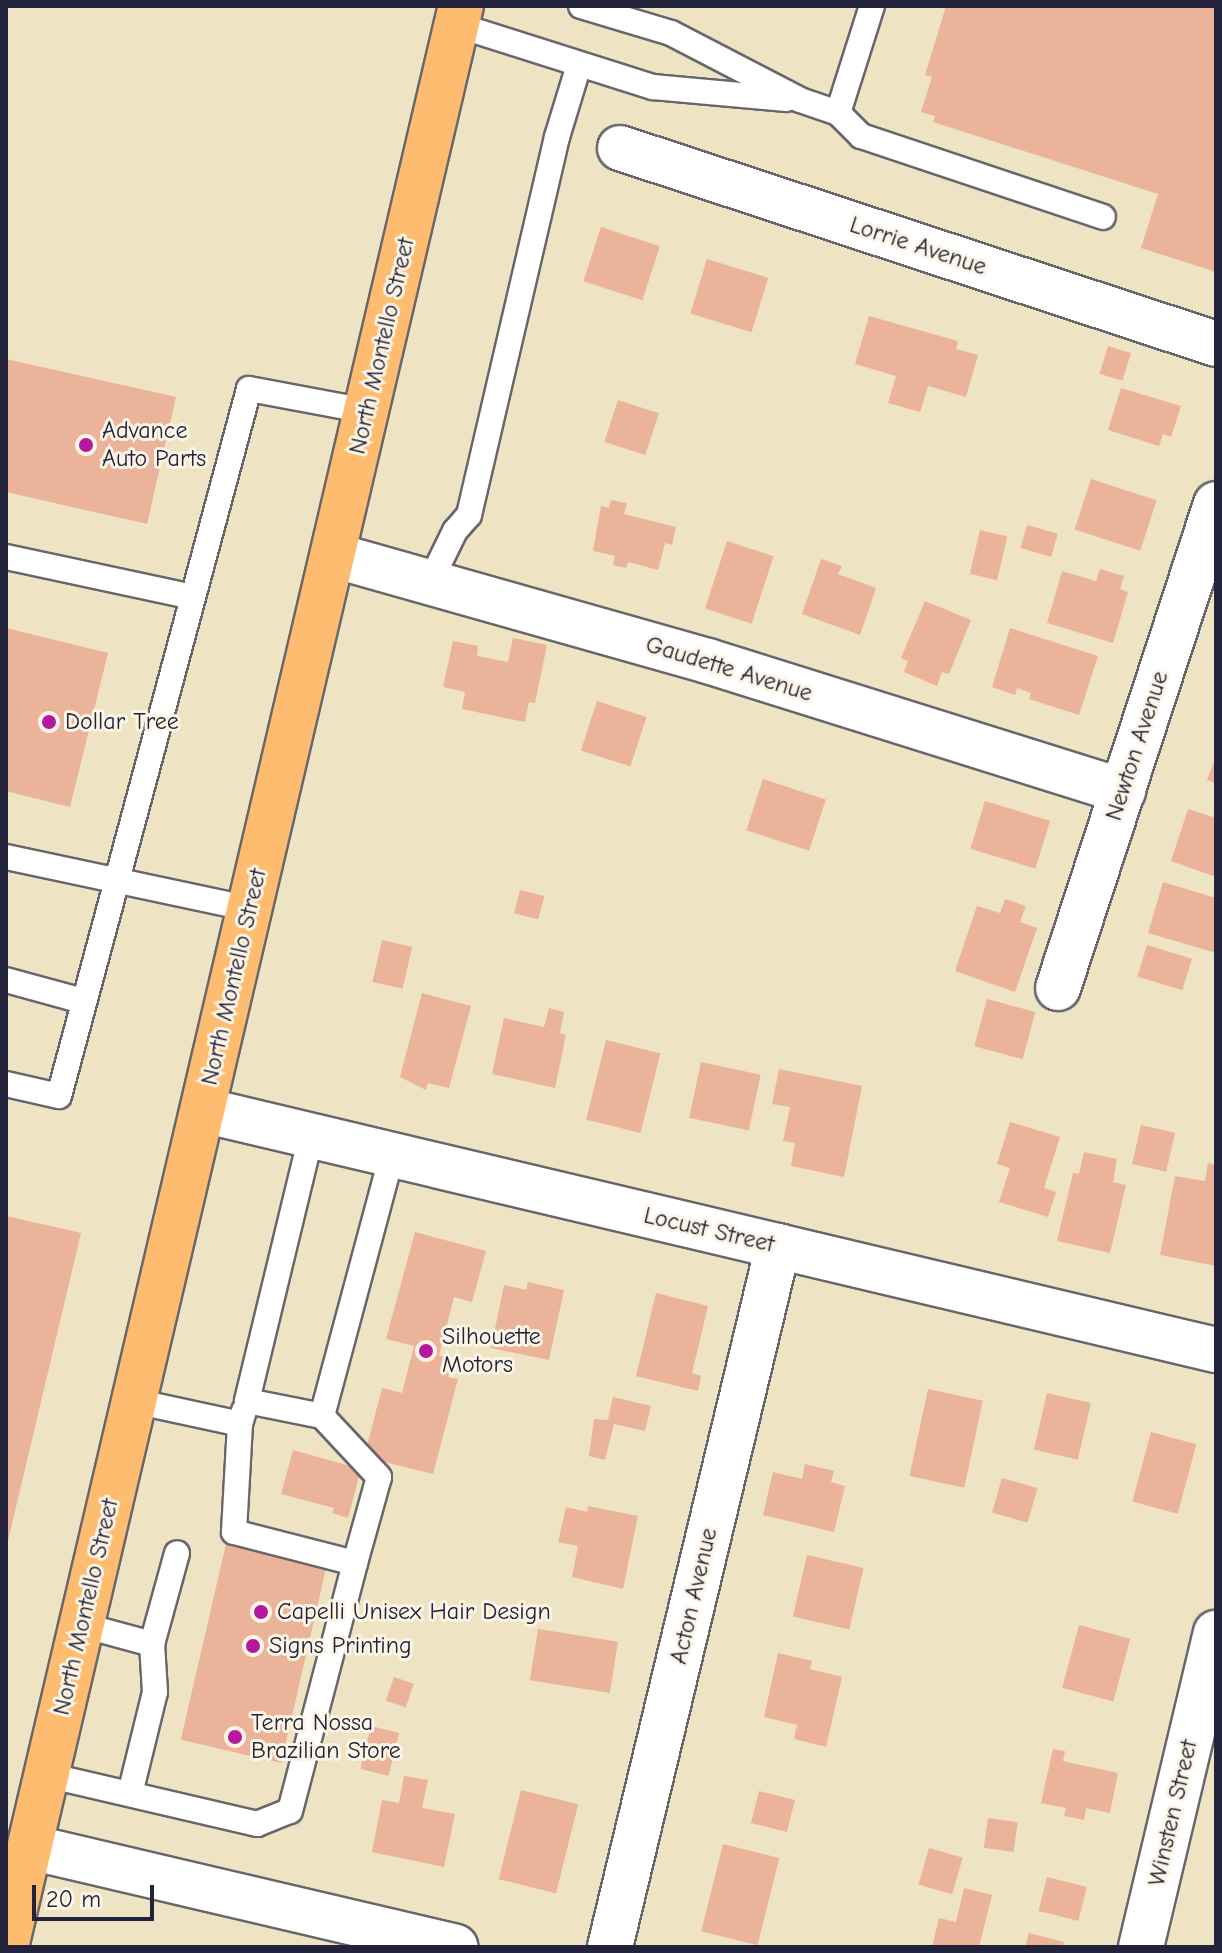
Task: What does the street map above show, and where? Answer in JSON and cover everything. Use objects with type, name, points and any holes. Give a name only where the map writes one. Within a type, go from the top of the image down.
[{"type":"main road","name":"North Montello Street","points":[[6,1947],[459,16]]},
{"type":"street","name":"Lorrie Avenue","points":[[620,148],[1216,344]]},
{"type":"street","name":"Newton Avenue","points":[[1058,988],[1216,504]]},
{"type":"street","name":"Gaudette Avenue","points":[[333,555],[708,661],[1123,791]]},
{"type":"street","name":"Locust Street","points":[[203,1110],[1216,1350]]},
{"type":"street","name":"Acton Avenue","points":[[610,1947],[778,1246]]},
{"type":"street","name":"Winsten Street","points":[[1141,1947],[1216,1633]]},
{"type":"street","points":[[30,1847],[455,1947]]},
{"type":"lane","points":[[581,6],[671,33],[800,100],[838,113],[861,136],[1103,217]]},
{"type":"lane","points":[[838,113],[872,6]]},
{"type":"lane","points":[[459,16],[579,65],[653,87],[800,100]]},
{"type":"lane","points":[[430,582],[469,515],[557,137],[579,65]]},
{"type":"lane","points":[[6,1084],[59,1096],[113,882],[249,389],[367,411]]},
{"type":"lane","points":[[6,557],[192,597]]},
{"type":"lane","points":[[6,857],[250,909]]},
{"type":"lane","points":[[6,980],[83,1001]]},
{"type":"lane","points":[[311,1136],[244,1412],[234,1532],[355,1563]]},
{"type":"lane","points":[[322,1416],[392,1154]]},
{"type":"lane","points":[[47,1775],[257,1824],[290,1811],[379,1477],[322,1416],[134,1401]]},
{"type":"lane","points":[[130,1794],[155,1692],[152,1644],[177,1553]]},
{"type":"lane","points":[[82,1625],[152,1644]]},
{"type":"building","points":[[946,6],[1216,6],[1216,272],[1141,248],[1158,194],[933,122],[935,116],[921,112],[932,77],[925,75]]},
{"type":"building","points":[[601,227],[660,246],[642,300],[583,281]]},
{"type":"building","points":[[707,259],[768,278],[752,332],[690,314]]},
{"type":"building","points":[[869,316],[958,341],[956,349],[978,355],[966,397],[928,386],[920,412],[888,403],[896,376],[855,364]]},
{"type":"building","points":[[1108,346],[1131,353],[1122,381],[1100,374]]},
{"type":"building","name":"Advance Auto Parts","points":[[6,359],[176,397],[147,524],[6,492]]},
{"type":"building","points":[[1121,388],[1181,406],[1171,437],[1163,434],[1159,446],[1108,430]]},
{"type":"building","points":[[618,400],[659,413],[645,455],[604,442]]},
{"type":"building","points":[[1091,479],[1157,500],[1140,551],[1075,529]]},
{"type":"building","points":[[611,500],[627,503],[624,514],[676,527],[672,545],[665,543],[658,570],[628,562],[626,568],[613,565],[615,556],[593,551],[601,506],[609,508]]},
{"type":"building","points":[[1027,525],[1058,534],[1051,557],[1020,548]]},
{"type":"building","points":[[980,530],[1007,536],[997,580],[970,574]]},
{"type":"building","points":[[727,541],[774,556],[752,624],[705,609]]},
{"type":"building","points":[[821,559],[842,566],[838,574],[876,588],[860,635],[802,614]]},
{"type":"building","points":[[1100,569],[1124,576],[1120,589],[1128,592],[1113,643],[1047,623],[1062,571],[1096,581]]},
{"type":"building","points":[[925,601],[971,620],[949,674],[942,672],[937,686],[904,672],[908,661],[901,658]]},
{"type":"building","name":"Dollar Tree","points":[[6,628],[108,653],[70,807],[6,791]]},
{"type":"building","points":[[1010,628],[1098,656],[1079,715],[1029,699],[1031,693],[1017,688],[1015,695],[992,687]]},
{"type":"building","points":[[513,638],[547,645],[535,703],[529,702],[525,722],[462,709],[465,692],[443,687],[453,641],[478,646],[477,656],[508,662]]},
{"type":"building","points":[[597,701],[646,717],[630,767],[581,750]]},
{"type":"building","points":[[1216,757],[1216,783],[1207,780]]},
{"type":"building","points":[[763,779],[826,799],[809,851],[746,830]]},
{"type":"building","points":[[985,801],[1050,821],[1035,869],[970,849]]},
{"type":"building","points":[[1188,809],[1216,818],[1216,877],[1171,861]]},
{"type":"building","points":[[1163,882],[1216,898],[1216,953],[1148,933]]},
{"type":"building","points":[[520,890],[544,896],[538,919],[514,913]]},
{"type":"building","points":[[1005,899],[1026,906],[1020,922],[1037,928],[1015,992],[955,971],[977,906],[1000,913]]},
{"type":"building","points":[[382,940],[412,947],[403,989],[372,982]]},
{"type":"building","points":[[1147,945],[1192,959],[1182,990],[1137,977]]},
{"type":"building","points":[[422,993],[471,1006],[449,1088],[428,1083],[426,1090],[400,1077]]},
{"type":"building","points":[[987,999],[1035,1012],[1023,1059],[974,1046]]},
{"type":"building","points":[[549,1008],[564,1012],[560,1033],[566,1035],[555,1088],[492,1074],[504,1018],[544,1027]]},
{"type":"building","points":[[606,1040],[660,1054],[640,1133],[586,1120]]},
{"type":"building","points":[[701,1062],[761,1075],[749,1130],[689,1118]]},
{"type":"building","points":[[779,1069],[862,1086],[844,1177],[791,1166],[795,1143],[783,1141],[790,1107],[772,1104]]},
{"type":"building","points":[[1010,1122],[1060,1137],[1044,1188],[1056,1192],[1048,1217],[999,1202],[1010,1168],[997,1164]]},
{"type":"building","points":[[1141,1125],[1175,1133],[1166,1172],[1132,1164]]},
{"type":"building","points":[[1084,1152],[1117,1159],[1113,1182],[1126,1185],[1110,1253],[1057,1241],[1073,1173],[1079,1174]]},
{"type":"building","points":[[1208,1163],[1216,1165],[1216,1266],[1160,1255],[1175,1176],[1205,1181]]},
{"type":"building","points":[[6,1216],[81,1233],[7,1545],[6,1545]]},
{"type":"building","name":"Silhouette Motors","points":[[415,1232],[486,1251],[472,1302],[454,1297],[439,1356],[453,1359],[448,1377],[458,1379],[433,1474],[364,1457],[382,1388],[402,1393],[414,1346],[386,1339]]},
{"type":"building","points":[[528,1282],[564,1290],[549,1360],[491,1348],[504,1285],[526,1290]]},
{"type":"building","points":[[656,1293],[708,1306],[692,1373],[701,1376],[698,1391],[636,1376]]},
{"type":"building","points":[[928,1389],[983,1401],[964,1488],[909,1476]]},
{"type":"building","points":[[1047,1393],[1091,1403],[1078,1460],[1034,1450]]},
{"type":"building","points":[[613,1397],[651,1406],[645,1431],[614,1424],[605,1460],[589,1456],[594,1419],[608,1420]]},
{"type":"building","points":[[1151,1432],[1196,1444],[1178,1514],[1132,1502]]},
{"type":"building","points":[[293,1450],[361,1469],[348,1518],[332,1513],[334,1508],[281,1494]]},
{"type":"building","points":[[805,1464],[834,1471],[831,1482],[845,1486],[834,1532],[763,1515],[773,1472],[802,1479]]},
{"type":"building","points":[[1002,1478],[1038,1488],[1028,1523],[992,1513]]},
{"type":"building","points":[[588,1506],[638,1516],[623,1589],[572,1577],[578,1546],[558,1542],[566,1507],[587,1512]]},
{"type":"building","points":[[226,1544],[326,1567],[281,1763],[181,1740]]},
{"type":"building","points":[[807,1555],[864,1568],[849,1629],[793,1616]]},
{"type":"building","points":[[1079,1625],[1130,1639],[1113,1702],[1062,1688]]},
{"type":"building","points":[[538,1629],[618,1642],[610,1693],[530,1680]]},
{"type":"building","points":[[778,1653],[812,1661],[810,1669],[842,1677],[826,1747],[794,1739],[797,1725],[764,1717]]},
{"type":"building","points":[[394,1677],[414,1684],[406,1707],[386,1701]]},
{"type":"building","points":[[371,1726],[399,1733],[388,1776],[360,1769]]},
{"type":"building","points":[[1053,1749],[1065,1751],[1063,1761],[1118,1773],[1110,1813],[1086,1808],[1084,1820],[1064,1816],[1066,1808],[1041,1803]]},
{"type":"building","points":[[404,1776],[428,1780],[422,1808],[455,1814],[444,1867],[372,1852],[382,1800],[399,1803]]},
{"type":"building","points":[[521,1790],[578,1804],[556,1894],[499,1879]]},
{"type":"building","points":[[759,1791],[795,1800],[787,1832],[751,1823]]},
{"type":"building","points":[[988,1818],[1018,1822],[1014,1852],[984,1848]]},
{"type":"building","points":[[723,1844],[779,1858],[758,1945],[701,1931]]},
{"type":"building","points":[[929,1848],[963,1858],[952,1894],[919,1885]]},
{"type":"building","points":[[1047,1877],[1087,1887],[1078,1921],[1039,1911]]},
{"type":"building","points":[[964,1888],[992,1895],[979,1947],[932,1947],[939,1918],[956,1922]]},
{"type":"building","points":[[1029,1933],[1064,1942],[1062,1947],[1025,1947]]},
{"type":"place","name":"Advance Auto Parts","points":[[86,445]]},
{"type":"place","name":"Dollar Tree","points":[[49,722]]},
{"type":"place","name":"Silhouette Motors","points":[[426,1351]]},
{"type":"place","name":"Capelli Unisex Hair Design","points":[[261,1612]]},
{"type":"place","name":"Signs Printing","points":[[253,1646]]},
{"type":"place","name":"Terra Nossa Brazilian Store","points":[[235,1737]]}]
